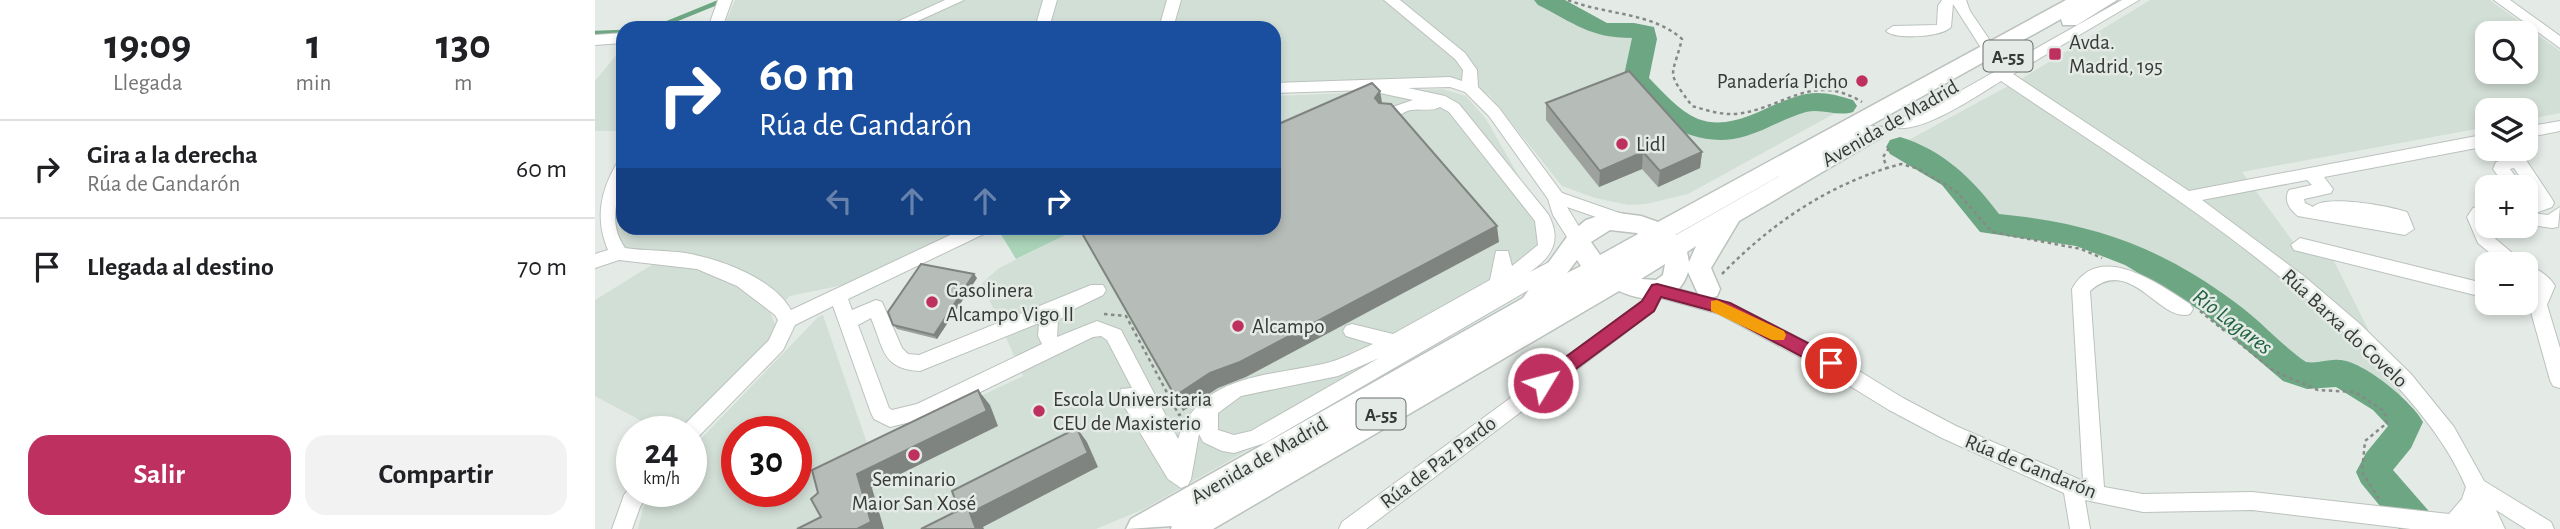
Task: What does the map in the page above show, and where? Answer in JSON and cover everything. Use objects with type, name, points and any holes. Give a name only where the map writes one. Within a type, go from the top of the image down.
[{"type":"highway","name":"Avenida de Madrid","points":[[1885,117],[1990,51],[2081,0]]},
{"type":"highway","name":"Avenida de Madrid","points":[[1668,268],[1725,206],[1885,117],[2107,0]]},
{"type":"highway","points":[[1527,308],[1578,240],[1594,226],[1725,206]]},
{"type":"highway","points":[[1707,289],[1699,268],[1725,206]]},
{"type":"highway","points":[[1625,221],[1649,227],[1668,268]]},
{"type":"highway","points":[[1578,240],[1584,255],[1608,274],[1668,268]]},
{"type":"highway","points":[[1578,302],[1705,251]]},
{"type":"highway","name":"A-55","points":[[1608,274],[1668,268]]},
{"type":"highway","name":"Avenida de Madrid","points":[[1186,529],[1578,302],[1608,274]]},
{"type":"highway","name":"Avenida de Madrid","points":[[1141,529],[1527,308],[1608,274]]},
{"type":"street","points":[[906,21],[957,0]]},
{"type":"street","points":[[1044,21],[1050,0]]},
{"type":"street","points":[[1168,21],[1174,0]]},
{"type":"street","points":[[1391,0],[1460,56],[1470,70],[1470,88]]},
{"type":"street","points":[[1893,31],[1938,30],[1944,27],[1945,6],[1949,0]]},
{"type":"street","points":[[1959,0],[1963,11],[1990,51]]},
{"type":"street","points":[[1885,117],[1914,123],[2132,0]]},
{"type":"street","points":[[2501,0],[2560,43]]},
{"type":"street","points":[[595,40],[616,38]]},
{"type":"street","name":"Rúa Barxa do Covelo","points":[[2002,74],[2183,198],[2309,289],[2415,393],[2448,435],[2476,487],[2494,529]]},
{"type":"street","points":[[1281,88],[1450,82],[1470,88],[1494,112],[1556,197],[1561,215],[1578,240]]},
{"type":"street","points":[[1158,420],[1169,423],[1194,421],[1223,396],[1243,388],[1341,367],[1498,284],[1536,261],[1546,247],[1547,231],[1542,218],[1454,108],[1440,100],[1370,86]]},
{"type":"street","points":[[1389,114],[1408,105],[1454,108]]},
{"type":"street","points":[[2538,130],[2560,126]]},
{"type":"street","points":[[2183,198],[2475,142]]},
{"type":"street","points":[[2506,175],[2501,166],[2508,161]]},
{"type":"street","points":[[2311,174],[2325,189],[2295,194],[2294,199],[2304,212],[2321,215]]},
{"type":"street","points":[[616,181],[603,207],[609,241],[619,253]]},
{"type":"street","points":[[2538,190],[2546,203],[2538,205]]},
{"type":"street","points":[[1556,197],[1625,221]]},
{"type":"street","points":[[2538,220],[2552,222],[2560,213]]},
{"type":"street","points":[[706,416],[775,345],[782,336],[787,320],[965,235]]},
{"type":"street","points":[[2484,238],[2500,252]]},
{"type":"street","points":[[2299,245],[2475,288]]},
{"type":"street","points":[[595,261],[619,253],[686,260],[719,269],[769,297],[787,320]]},
{"type":"street","points":[[1498,284],[1504,265],[1502,256]]},
{"type":"street","points":[[1211,407],[1205,425],[1210,436],[1219,443],[1240,444],[1258,437],[1562,263]]},
{"type":"street","name":"Rúa de Gandarón","points":[[1668,268],[1707,289],[1724,308]]},
{"type":"street","name":"Rúa de Gandarón","points":[[1668,268],[1724,308],[1831,363],[1896,404],[2073,487],[2143,503],[2252,501],[2494,529]]},
{"type":"street","name":"Rúa de Paz Pardo","points":[[1349,529],[1648,306],[1668,268]]},
{"type":"street","points":[[2094,493],[2081,289],[2091,276],[2108,271],[2124,274],[2184,309]]},
{"type":"street","points":[[2538,298],[2553,284]]},
{"type":"street","points":[[838,296],[860,299],[876,307],[895,353],[903,362],[920,363],[1097,290]]},
{"type":"street","points":[[838,296],[881,413],[890,419],[920,412],[1089,330],[1101,327],[1108,330],[1114,335],[1177,457],[1180,484]]},
{"type":"street","points":[[1053,348],[1044,331],[1045,323],[1064,305]]},
{"type":"street","points":[[848,321],[876,307]]},
{"type":"street","points":[[2536,315],[2560,380]]},
{"type":"street","points":[[1352,331],[1393,341]]},
{"type":"street","points":[[1128,395],[1180,484]]},
{"type":"street","points":[[1180,484],[1194,421]]},
{"type":"street","points":[[2073,487],[2080,529]]},
{"type":"street","points":[[2454,524],[2470,504],[2476,487]]},
{"type":"street","name":"Rúa Barxa do Covelo","points":[[2476,487],[2544,529]]},
{"type":"street","points":[[622,529],[629,507]]},
{"type":"path","points":[[1568,0],[1607,14],[1662,23],[1674,29],[1682,39],[1680,51],[1671,68],[1673,78],[1692,106],[1720,114],[1741,113],[1808,89],[1833,88],[1855,96],[1885,117]]},
{"type":"path","points":[[1707,289],[1740,254],[1812,199],[1846,181],[1888,168]]},
{"type":"shaded area","points":[[735,0],[1538,0],[1595,32],[1639,35],[1632,59],[1637,57],[1631,70],[1635,79],[1694,130],[1735,136],[1758,131],[1796,111],[1817,104],[1841,110],[1688,194],[1646,204],[1628,205],[1595,198],[1562,186],[1490,96],[1465,79],[1281,82],[1281,21],[726,21]]},
{"type":"shaded area","points":[[2150,0],[2490,0],[2519,21],[2475,21],[2475,84],[2538,84],[2538,35],[2560,51],[2560,113],[2538,117],[2538,98],[2475,98],[2475,129],[2242,172],[2297,247],[2332,257],[2403,399],[2338,366],[2319,370],[2301,368],[2207,290],[2112,243],[2076,230],[1995,219],[1965,178],[1941,160],[1903,143],[2021,79]]},
{"type":"shaded area","points":[[616,56],[616,131],[595,131],[595,81]]},
{"type":"shaded area","points":[[1443,89],[1466,96],[1486,119],[1551,232],[1462,328],[1144,509],[1096,529],[638,529],[644,507],[707,507],[707,432],[721,418],[721,507],[812,507],[812,416],[723,416],[818,317],[823,315],[869,449],[1023,376],[982,283],[999,268],[1066,235],[1281,235],[1281,96]]},
{"type":"shaded area","points":[[616,204],[616,235],[952,235],[853,283],[790,296],[771,314],[776,328],[763,348],[697,416],[632,416],[595,396],[595,300],[663,258],[630,256],[609,241]]},
{"type":"green space","points":[[1001,235],[1066,235],[1016,259]]},
{"type":"building","name":"Lidl","points":[[1629,71],[1702,152],[1660,171],[1643,152],[1600,171],[1546,103]]},
{"type":"building","name":"Alcampo","points":[[1372,83],[1380,91],[1375,98],[1379,103],[1391,104],[1497,226],[1240,362],[1210,373],[1175,396],[1083,235],[1281,235],[1281,123]]},
{"type":"building","points":[[921,264],[974,274],[934,335],[893,325],[888,312]]},
{"type":"building","points":[[978,390],[987,411],[857,474],[871,522],[857,529],[797,529],[821,517],[812,501],[818,493],[812,470]]},
{"type":"building","points":[[1077,428],[1088,453],[970,513],[976,529],[921,529],[959,510],[952,491]]},
{"type":"waterway","points":[[672,21],[724,0]]},
{"type":"waterway","name":"Río Lagares","points":[[1546,0],[1601,29],[1645,33],[1636,80],[1670,114],[1695,128],[1717,132],[1736,130],[1806,103],[1824,101],[1844,106]]},
{"type":"waterway","points":[[595,33],[616,32]]},
{"type":"waterway","name":"Río Lagares","points":[[1900,147],[1930,162],[1952,178],[1990,224],[2076,235],[2115,248],[2175,278],[2212,302],[2275,357],[2302,375],[2326,376],[2340,373],[2385,400],[2406,422],[2399,438],[2373,472],[2421,529]]},
{"type":"slow traffic","points":[[1717,306],[1778,335]]},
{"type":"place","name":"Avda. Madrid, 195","points":[[2055,54]]},
{"type":"place","name":"Panadería Picho","points":[[1862,81]]},
{"type":"place","name":"Lidl","points":[[1622,144]]},
{"type":"place","name":"Gasolinera Alcampo Vigo II","points":[[932,302]]},
{"type":"place","name":"Alcampo","points":[[1238,326]]},
{"type":"place","name":"Escola Universitaria CEU de Maxisterio","points":[[1039,411]]},
{"type":"place","name":"Seminario Maior San Xosé","points":[[914,455]]},
{"type":"route","points":[[1543,383],[1648,306],[1657,290],[1724,308],[1831,363]]}]
